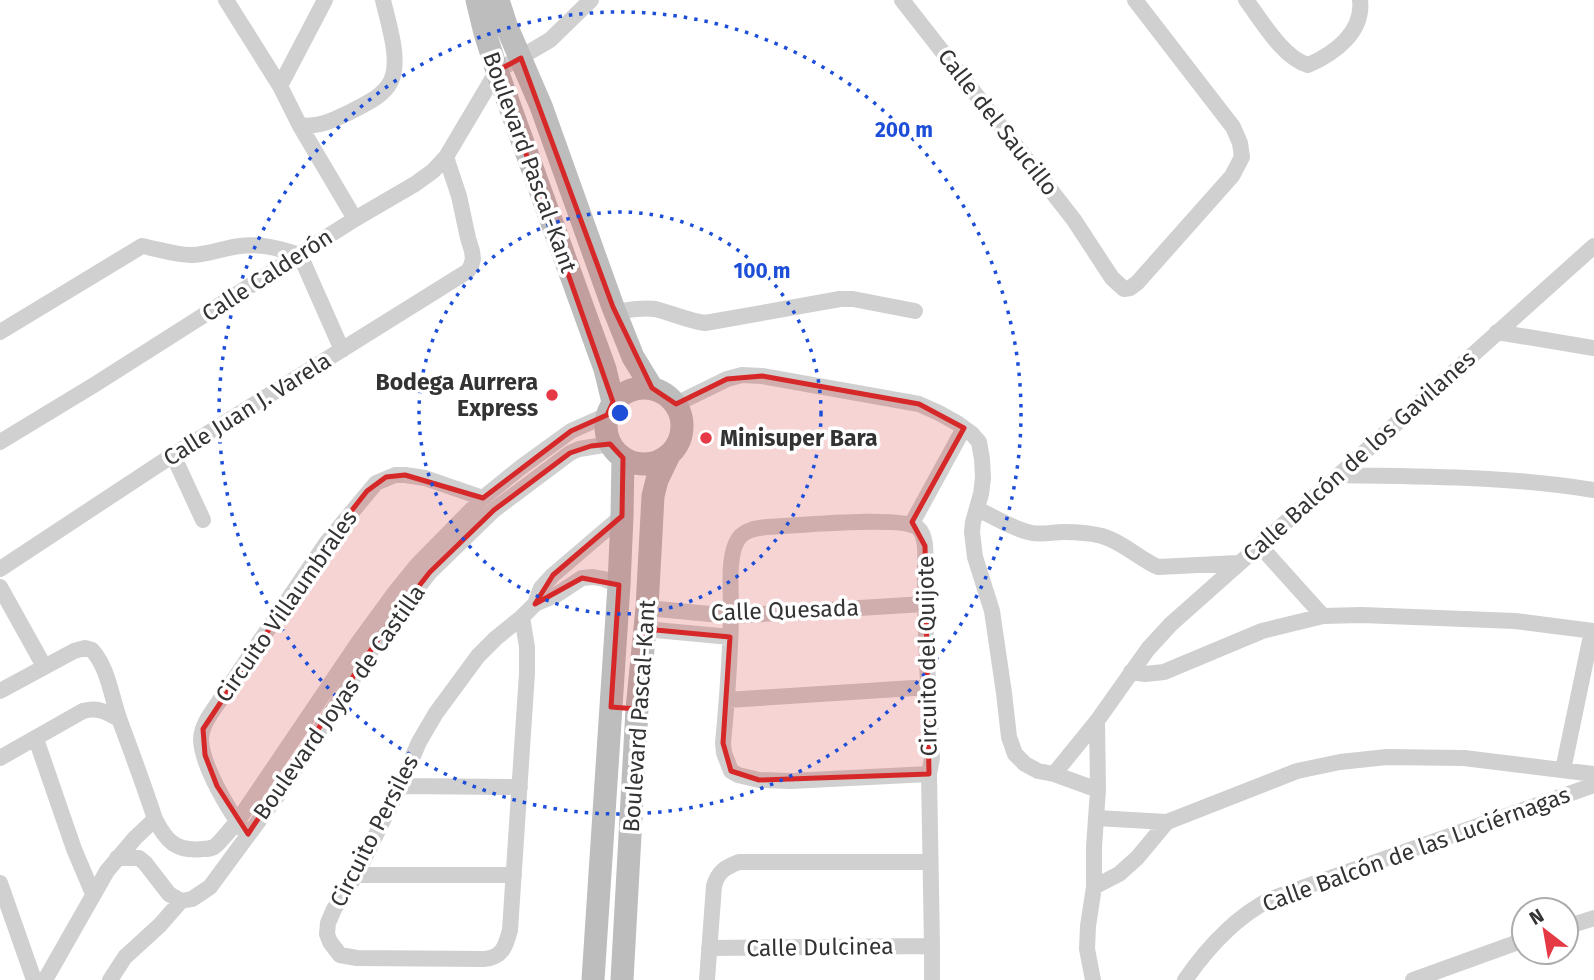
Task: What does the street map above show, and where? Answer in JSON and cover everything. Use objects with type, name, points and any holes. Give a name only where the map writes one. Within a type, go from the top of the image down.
[{"type":"street","points":[[279,86],[325,0]]},
{"type":"street","points":[[300,126],[319,126],[343,116],[367,104],[383,92],[391,81],[393,47],[383,0]]},
{"type":"street","name":"Boulevard Pascal-Kant","points":[[477,0],[497,71],[605,369],[610,409]]},
{"type":"street","name":"Boulevard Pascal-Kant","points":[[498,0],[541,106],[615,312],[633,357],[652,388]]},
{"type":"street","name":"Calle del Saucillo","points":[[902,0],[1065,209],[1117,285],[1124,289],[1137,283],[1232,176],[1242,157],[1240,143],[1233,127],[1135,0]]},
{"type":"street","points":[[1246,0],[1286,52],[1298,62],[1308,65],[1336,49],[1350,35],[1358,20],[1360,0]]},
{"type":"street","points":[[229,1],[355,219]]},
{"type":"street","points":[[497,71],[550,40],[589,1]]},
{"type":"street","name":"Calle Calderón","points":[[0,442],[415,184],[446,157],[497,71]]},
{"type":"street","name":"Calle Juan J. Varela","points":[[0,569],[173,455],[468,271],[473,259],[459,196],[446,157]]},
{"type":"street","points":[[0,332],[142,246],[187,255],[241,246],[269,246],[300,255],[342,349]]},
{"type":"street","name":"Calle Balcón de los Gavilanes","points":[[1054,774],[1097,720],[1130,672],[1171,624],[1594,246]]},
{"type":"street","points":[[615,312],[642,308],[705,323],[840,299],[853,299],[915,312]]},
{"type":"street","points":[[1497,332],[1594,348]]},
{"type":"street","points":[[676,404],[727,379],[762,376],[919,404],[964,428],[979,442],[982,459],[983,478],[972,532],[975,557],[992,611],[1009,737],[1015,754],[1038,771],[1098,790]]},
{"type":"street","points":[[638,388],[652,388],[666,393],[676,404],[682,431],[678,444],[669,455],[654,463],[638,464],[616,451],[605,430],[610,409],[624,393],[638,388]]},
{"type":"street","name":"Boulevard Joyas de Castilla","points":[[181,901],[192,899],[210,887],[242,828],[396,591],[434,547],[483,498],[571,431],[610,409]]},
{"type":"street","points":[[911,525],[964,428]]},
{"type":"street","name":"Boulevard Joyas de Castilla","points":[[155,819],[169,841],[177,847],[193,850],[213,848],[242,828],[279,792],[385,629],[430,572],[494,510],[570,453],[579,449],[616,451]]},
{"type":"street","name":"Boulevard Pascal-Kant","points":[[593,980],[622,516],[616,451]]},
{"type":"street","points":[[173,455],[203,520]]},
{"type":"street","name":"Boulevard Pascal-Kant","points":[[622,980],[653,496],[669,455]]},
{"type":"street","name":"Circuito Villaumbrales","points":[[242,828],[216,786],[201,739],[203,729],[219,700],[327,542],[376,483],[395,475],[425,478],[483,498]]},
{"type":"street","points":[[1339,475],[1552,483],[1594,491]]},
{"type":"street","points":[[978,509],[1031,533],[1066,532],[1102,536],[1124,544],[1158,566],[1238,563]]},
{"type":"street","name":"Circuito Persiles","points":[[522,617],[527,647],[520,788],[510,930],[502,953],[497,957],[484,959],[357,958],[340,955],[327,934],[328,923],[356,875],[419,742],[436,713],[478,656],[522,617],[553,575],[622,516]]},
{"type":"street","name":"Circuito del Quijote","points":[[929,774],[759,780],[731,771],[724,752],[733,554],[737,539],[744,533],[768,527],[870,522],[897,522],[917,527],[921,531],[925,546],[924,604],[932,758],[929,774],[932,980]]},
{"type":"street","points":[[1260,546],[1323,616]]},
{"type":"street","name":"Circuito Persiles","points":[[534,604],[556,595],[582,578],[593,577],[619,584]]},
{"type":"street","points":[[0,587],[44,666]]},
{"type":"street","name":"Calle Quesada","points":[[646,619],[924,604]]},
{"type":"street","points":[[1130,672],[1164,672],[1262,631],[1323,616],[1515,621],[1593,631],[1563,770]]},
{"type":"street","name":"Calle Quesada","points":[[646,619],[730,637]]},
{"type":"street","points":[[0,691],[74,651],[85,648],[92,650],[108,679],[119,719],[155,819],[117,858],[93,894],[45,980]]},
{"type":"street","points":[[727,700],[929,687]]},
{"type":"street","points":[[611,707],[638,709]]},
{"type":"street","points":[[0,758],[92,708],[119,719]]},
{"type":"street","points":[[1093,980],[1087,949],[1087,926],[1094,887],[1098,790],[1097,720]]},
{"type":"street","points":[[36,739],[74,849],[93,894]]},
{"type":"street","points":[[1096,818],[1167,822],[1297,771],[1340,762],[1387,757],[1464,758],[1594,774]]},
{"type":"street","name":"Calle Balcón de las Luciérnagas","points":[[1185,980],[1211,946],[1233,924],[1271,899],[1594,785]]},
{"type":"street","points":[[400,786],[520,788]]},
{"type":"street","points":[[1094,887],[1119,874],[1138,858],[1167,822]]},
{"type":"street","points":[[110,980],[125,957],[160,925],[181,901],[169,894],[139,858],[117,858]]},
{"type":"street","points":[[707,980],[714,886],[720,872],[727,867],[739,862],[930,862]]},
{"type":"street","points":[[356,875],[514,875]]},
{"type":"street","points":[[0,883],[34,980]]},
{"type":"street","points":[[1413,980],[1510,945]]},
{"type":"street","name":"Calle Dulcinea","points":[[709,948],[932,946]]},
{"type":"highlighted area","points":[[521,58],[613,307],[652,388],[676,404],[727,379],[762,376],[919,404],[964,428],[912,522],[925,546],[929,774],[759,780],[731,771],[723,743],[730,637],[645,629],[637,709],[611,707],[619,585],[582,578],[535,604],[553,575],[622,516],[623,458],[610,444],[591,446],[570,453],[494,510],[430,572],[385,629],[248,834],[217,786],[205,755],[203,729],[327,542],[367,491],[386,477],[405,475],[483,498],[571,431],[607,415],[613,402],[497,71]]},
{"type":"place","name":"Bodega Aurrera Express","points":[[552,395]]},
{"type":"place","name":"Minisuper Bara","points":[[706,438]]}]
